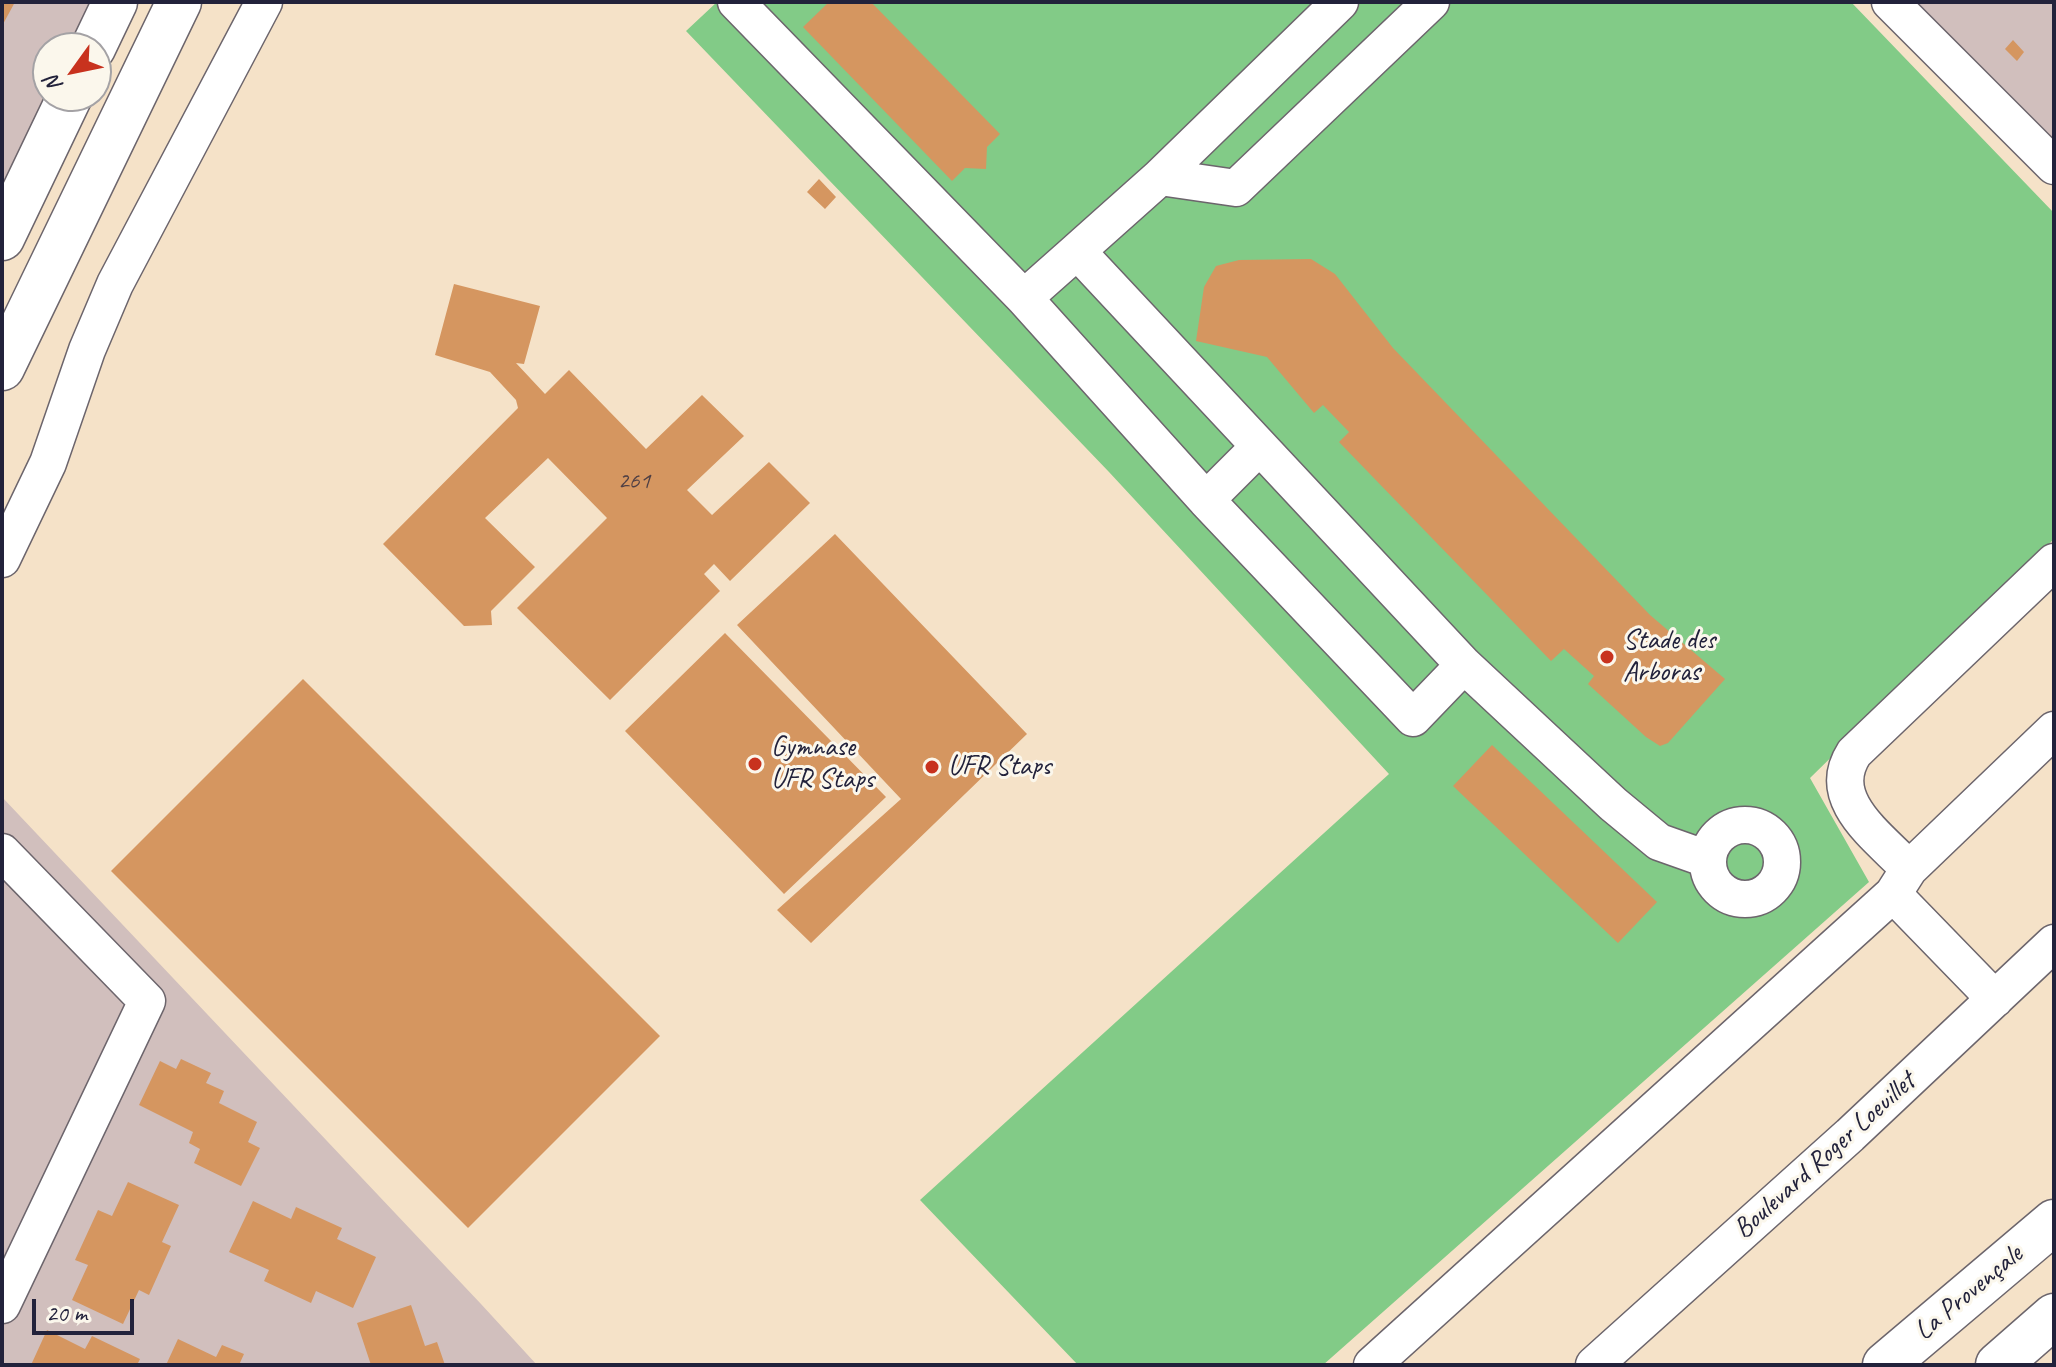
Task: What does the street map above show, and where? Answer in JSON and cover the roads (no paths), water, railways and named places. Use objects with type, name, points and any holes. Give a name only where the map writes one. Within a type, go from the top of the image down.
[{"type":"main road","points":[[101,32],[115,2]]},
{"type":"main road","points":[[2,368],[179,2]]},
{"type":"main road","points":[[2,238],[62,112]]},
{"type":"main road","name":"La Provençale","points":[[1885,1365],[2054,1222]]},
{"type":"main road","points":[[1998,1365],[2054,1316]]},
{"type":"street","points":[[2,559],[48,463],[87,350],[115,284],[264,2]]},
{"type":"street","points":[[736,2],[1024,298],[1206,500],[1413,718],[1464,665]]},
{"type":"street","points":[[1024,298],[1160,177],[1340,2]]},
{"type":"street","points":[[1160,177],[1236,188],[1431,2]]},
{"type":"street","points":[[1890,2],[2054,166]]},
{"type":"street","points":[[1077,251],[1464,665],[1613,804],[1659,842],[1707,859]]},
{"type":"street","points":[[1206,500],[1258,448]]},
{"type":"street","points":[[1995,999],[1901,882],[1848,803],[1842,781],[1844,769],[1854,753],[2054,562]]},
{"type":"street","points":[[1372,1365],[1901,882],[2054,730]]},
{"type":"street","points":[[2,852],[147,1001],[2,1305]]},
{"type":"street","name":"Boulevard Roger Loeuillet","points":[[1594,1365],[1838,1146],[2054,943]]},
{"type":"place","name":"Stade des Arboras","points":[[1607,657]]},
{"type":"place","name":"Gymnase UFR Staps","points":[[755,764]]},
{"type":"place","name":"UFR Staps","points":[[932,767]]}]
